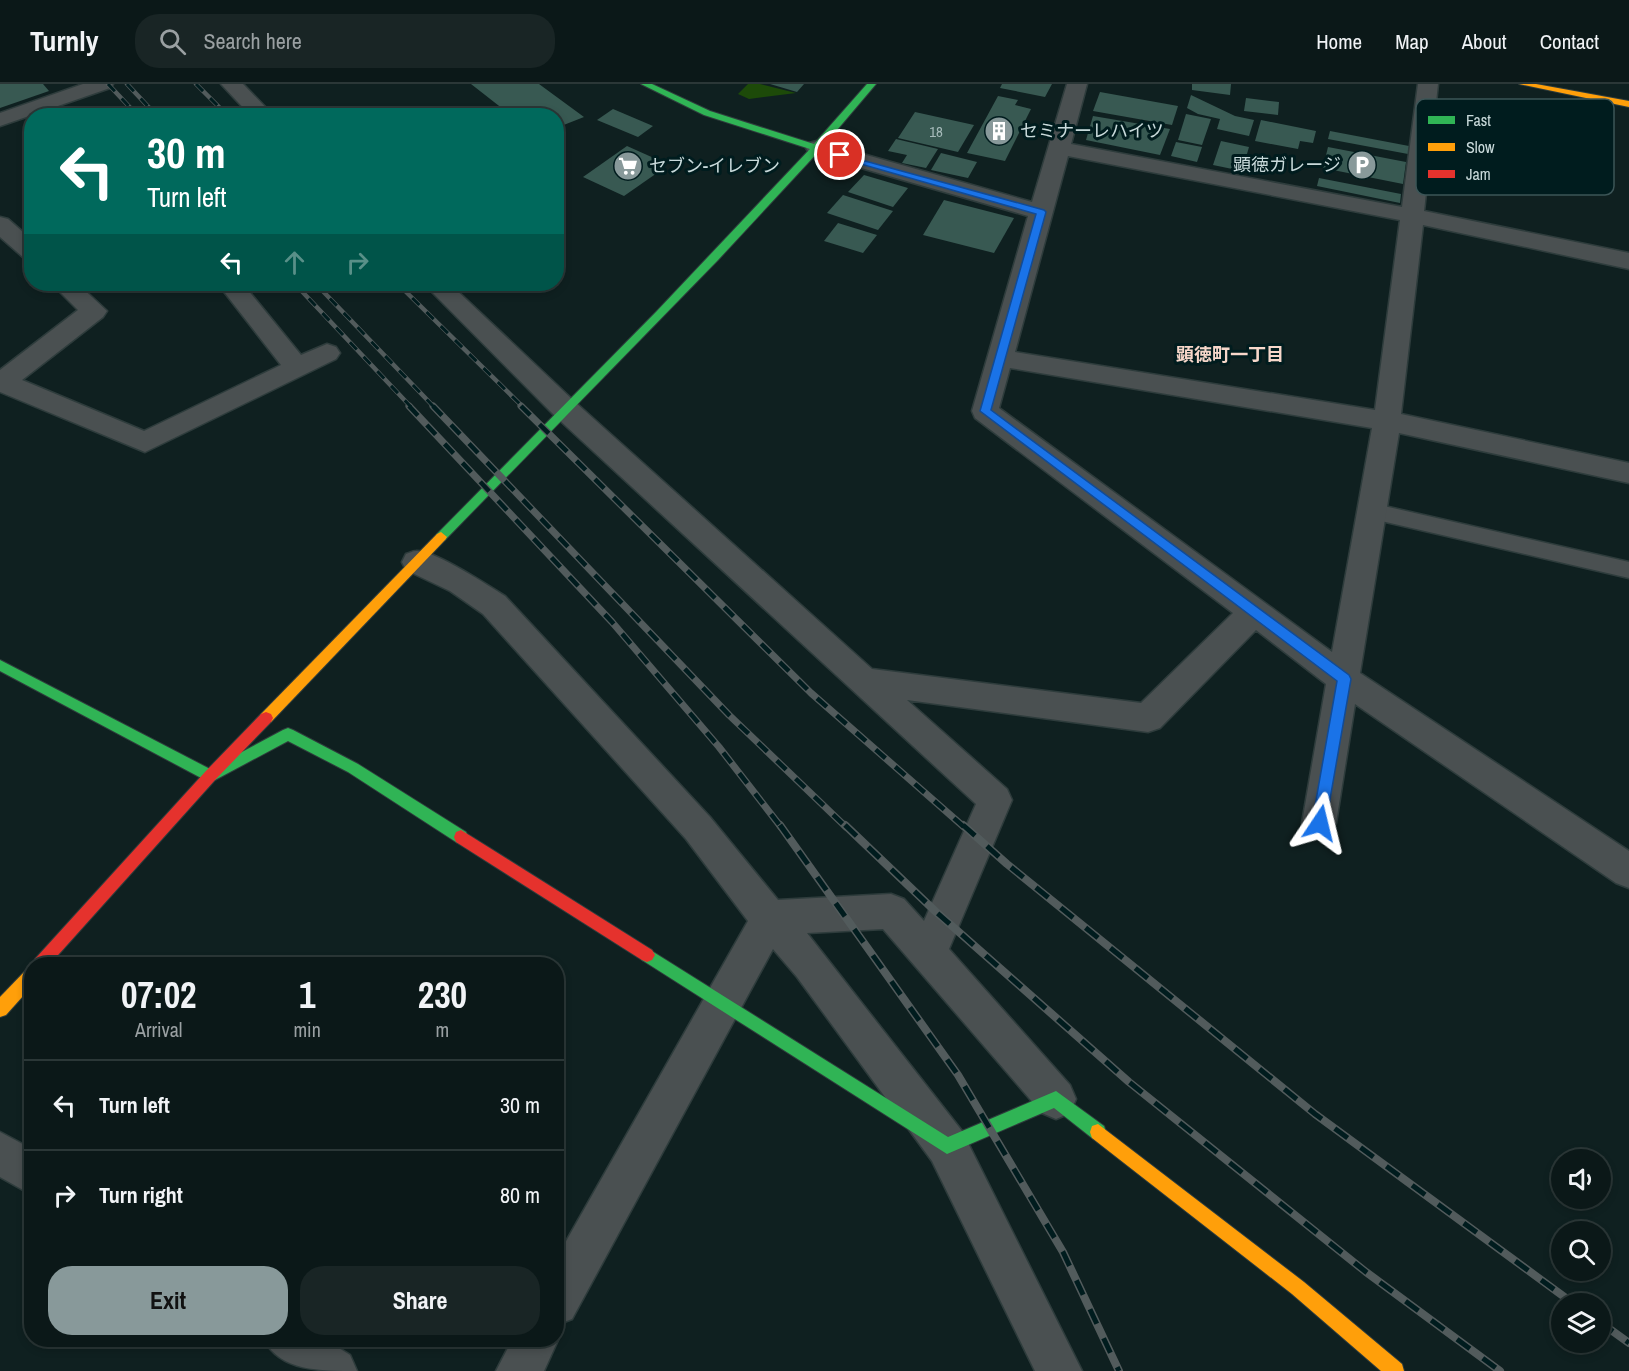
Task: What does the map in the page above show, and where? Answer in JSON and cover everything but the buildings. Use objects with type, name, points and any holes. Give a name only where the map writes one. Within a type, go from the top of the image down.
[{"type":"main road","points":[[645,84],[669,98],[742,126],[817,148]]},
{"type":"main road","points":[[46,957],[210,776],[817,148],[872,84]]},
{"type":"main road","points":[[1523,84],[1602,99]]},
{"type":"main road","points":[[1614,101],[1629,104]]},
{"type":"main road","points":[[0,665],[210,776]]},
{"type":"main road","points":[[210,776],[288,734],[352,768],[946,1146],[1056,1099],[1298,1288],[1395,1371]]},
{"type":"main road","points":[[0,1009],[24,983]]},
{"type":"street","points":[[35,108],[103,84]]},
{"type":"street","points":[[231,84],[256,108]]},
{"type":"street","points":[[1077,84],[985,411],[1344,679],[1629,871]]},
{"type":"street","points":[[1426,99],[1428,84]]},
{"type":"street","points":[[0,120],[24,112]]},
{"type":"street","points":[[817,148],[1041,212]]},
{"type":"street","points":[[1059,148],[1413,216],[1629,261]]},
{"type":"street","points":[[1320,823],[1387,421],[1416,190]]},
{"type":"street","points":[[0,224],[24,246]]},
{"type":"street","points":[[0,382],[94,311],[72,291]]},
{"type":"street","points":[[236,291],[297,367]]},
{"type":"street","points":[[443,291],[565,409],[995,800],[928,953]]},
{"type":"street","points":[[0,382],[145,442],[327,353]]},
{"type":"street","points":[[1000,358],[1387,421],[1629,473]]},
{"type":"street","points":[[417,562],[461,583],[494,605],[698,828],[744,889],[810,964],[946,1146],[1059,1371]]},
{"type":"street","points":[[865,681],[1148,718],[1254,612]]},
{"type":"street","points":[[770,918],[891,911],[1056,1099]]},
{"type":"street","points":[[564,1289],[770,918]]},
{"type":"street","points":[[0,1153],[24,1169]]},
{"type":"street","points":[[297,1347],[334,1371]]},
{"type":"street","points":[[519,1371],[532,1347]]},
{"type":"lane","points":[[1371,511],[1629,570]]},
{"type":"green space","points":[[748,84],[760,84],[796,93],[749,99],[738,94]]},
{"type":"railway","points":[[108,84],[130,108]]},
{"type":"railway","points":[[127,84],[150,108]]},
{"type":"railway","points":[[196,84],[220,108]]},
{"type":"railway","points":[[302,291],[411,407]]},
{"type":"railway","points":[[323,291],[434,407]]},
{"type":"railway","points":[[405,291],[523,407]]},
{"type":"railway","points":[[409,406],[612,622],[719,747],[781,827]]},
{"type":"railway","points":[[433,406],[729,715],[846,827]]},
{"type":"railway","points":[[521,406],[811,693],[964,827]]},
{"type":"railway","points":[[780,825],[958,1075],[1063,1252],[1119,1371]]},
{"type":"railway","points":[[845,825],[935,911],[1129,1082],[1366,1272],[1500,1371]]},
{"type":"railway","points":[[963,825],[1007,864],[1315,1114],[1559,1293]]},
{"type":"railway","points":[[1611,1330],[1629,1343]]},
{"type":"traffic: fast","points":[[645,84],[707,113],[817,148]]},
{"type":"traffic: fast","points":[[441,537],[714,257],[872,84]]},
{"type":"traffic: fast","points":[[0,665],[210,776],[288,734],[353,768],[461,837]]},
{"type":"traffic: fast","points":[[647,955],[947,1146],[1056,1099],[1098,1132]]},
{"type":"traffic: slow","points":[[1523,84],[1602,99]]},
{"type":"traffic: slow","points":[[1614,101],[1629,104]]},
{"type":"traffic: slow","points":[[266,718],[441,537]]},
{"type":"traffic: slow","points":[[0,1009],[24,983]]},
{"type":"traffic: slow","points":[[1098,1132],[1298,1288],[1395,1371]]},
{"type":"traffic: jam","points":[[46,957],[210,776],[266,718]]},
{"type":"traffic: jam","points":[[461,837],[647,955]]},
{"type":"place","name":"セミナーレハイツ","points":[[999,131]]},
{"type":"place","name":"顕徳ガレージ","points":[[1362,165]]},
{"type":"place","name":"セブン-イレブン","points":[[628,166]]},
{"type":"district","name":"顕徳町一丁目","points":[[1230,355]]},
{"type":"route","points":[[840,155],[1041,212],[985,411],[1344,679],[1320,823]]}]
